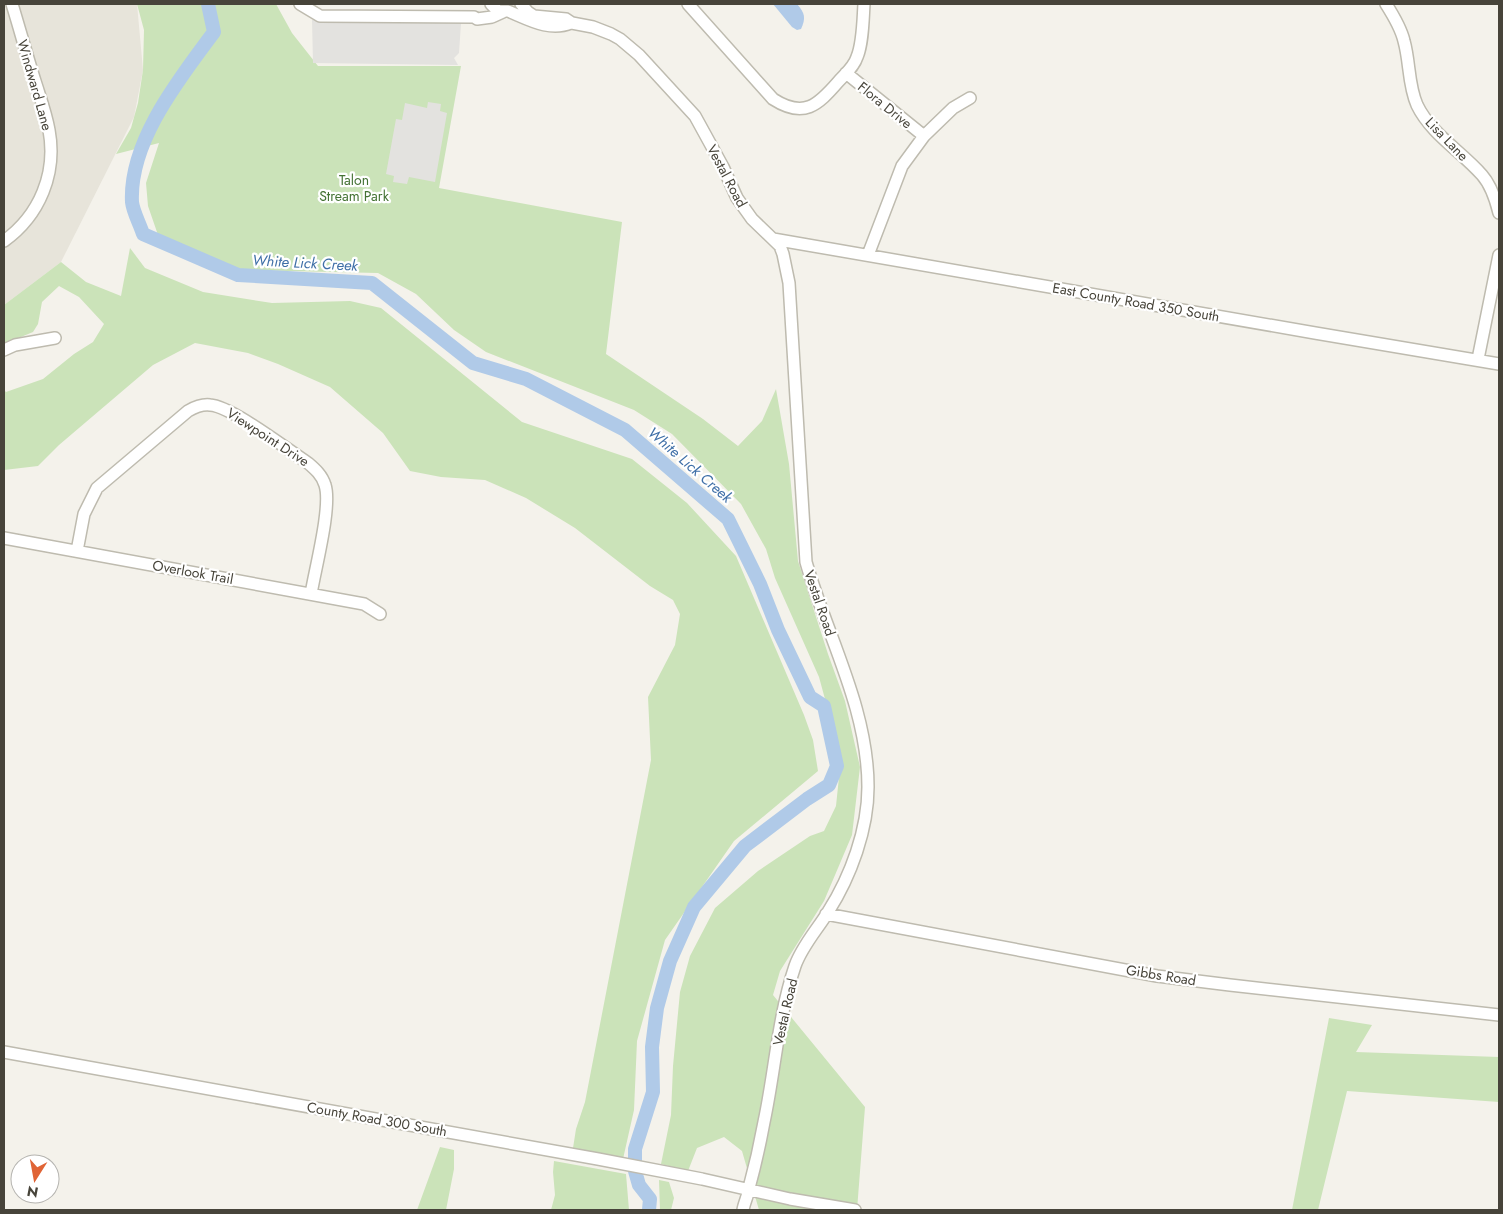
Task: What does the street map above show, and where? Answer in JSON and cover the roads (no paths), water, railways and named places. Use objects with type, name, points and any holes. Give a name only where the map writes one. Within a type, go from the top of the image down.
[{"type":"street","name":"Windward Lane","points":[[4,241],[20,228],[38,204],[47,183],[51,156],[49,129],[12,4]]},
{"type":"street","points":[[300,4],[320,16],[474,17],[477,19],[489,18],[509,9]]},
{"type":"street","points":[[474,17],[487,4]]},
{"type":"street","name":"Vestal Road","points":[[491,4],[494,8],[509,9],[539,24],[565,26],[572,23]]},
{"type":"street","name":"Vestal Road","points":[[521,4],[534,16],[560,18],[601,30],[620,39],[639,54],[695,116],[723,167],[737,198],[752,220],[780,246],[789,282],[806,562],[815,595],[858,713],[865,743],[868,788],[865,816],[858,845],[846,878],[826,914],[806,944],[796,966],[786,1005],[749,1191],[743,1210]]},
{"type":"street","points":[[688,4],[773,99],[782,105],[799,108],[822,101],[857,59],[864,4]]},
{"type":"street","name":"Lisa Lane","points":[[1386,4],[1404,41],[1410,80],[1418,105],[1432,127],[1483,176],[1499,213]]},
{"type":"street","name":"Flora Drive","points":[[846,73],[924,136]]},
{"type":"street","points":[[868,255],[898,173],[924,136],[953,108],[970,98]]},
{"type":"street","name":"East County Road 350 South","points":[[773,239],[1499,364]]},
{"type":"street","points":[[1478,360],[1499,255]]},
{"type":"street","points":[[4,350],[15,345],[55,338]]},
{"type":"street","name":"Viewpoint Drive","points":[[77,551],[84,514],[97,488],[188,411],[196,407],[211,405],[233,413],[308,463],[323,480],[328,499],[310,594]]},
{"type":"street","name":"Overlook Trail","points":[[4,538],[364,604],[380,614]]},
{"type":"street","name":"Gibbs Road","points":[[826,914],[1157,976],[1499,1015]]},
{"type":"street","name":"County Road 300 South","points":[[4,1052],[598,1159],[702,1179],[749,1191],[855,1210]]},
{"type":"water","points":[[773,4],[797,4],[804,16],[801,29],[797,30],[792,27]]},
{"type":"waterway","name":"White Lick Creek","points":[[208,4],[214,32],[186,69],[159,111],[139,156],[133,179],[132,202],[143,234],[238,275],[372,283],[473,363],[526,379],[625,430],[728,519],[760,584],[778,630],[810,697],[824,706],[837,766],[829,785],[807,799],[745,846],[694,907],[670,961],[657,1008],[652,1047],[653,1092],[635,1149],[635,1171],[639,1185],[650,1199],[649,1210]]},
{"type":"park label","name":"Talon Stream Park","points":[[354,188]]}]
